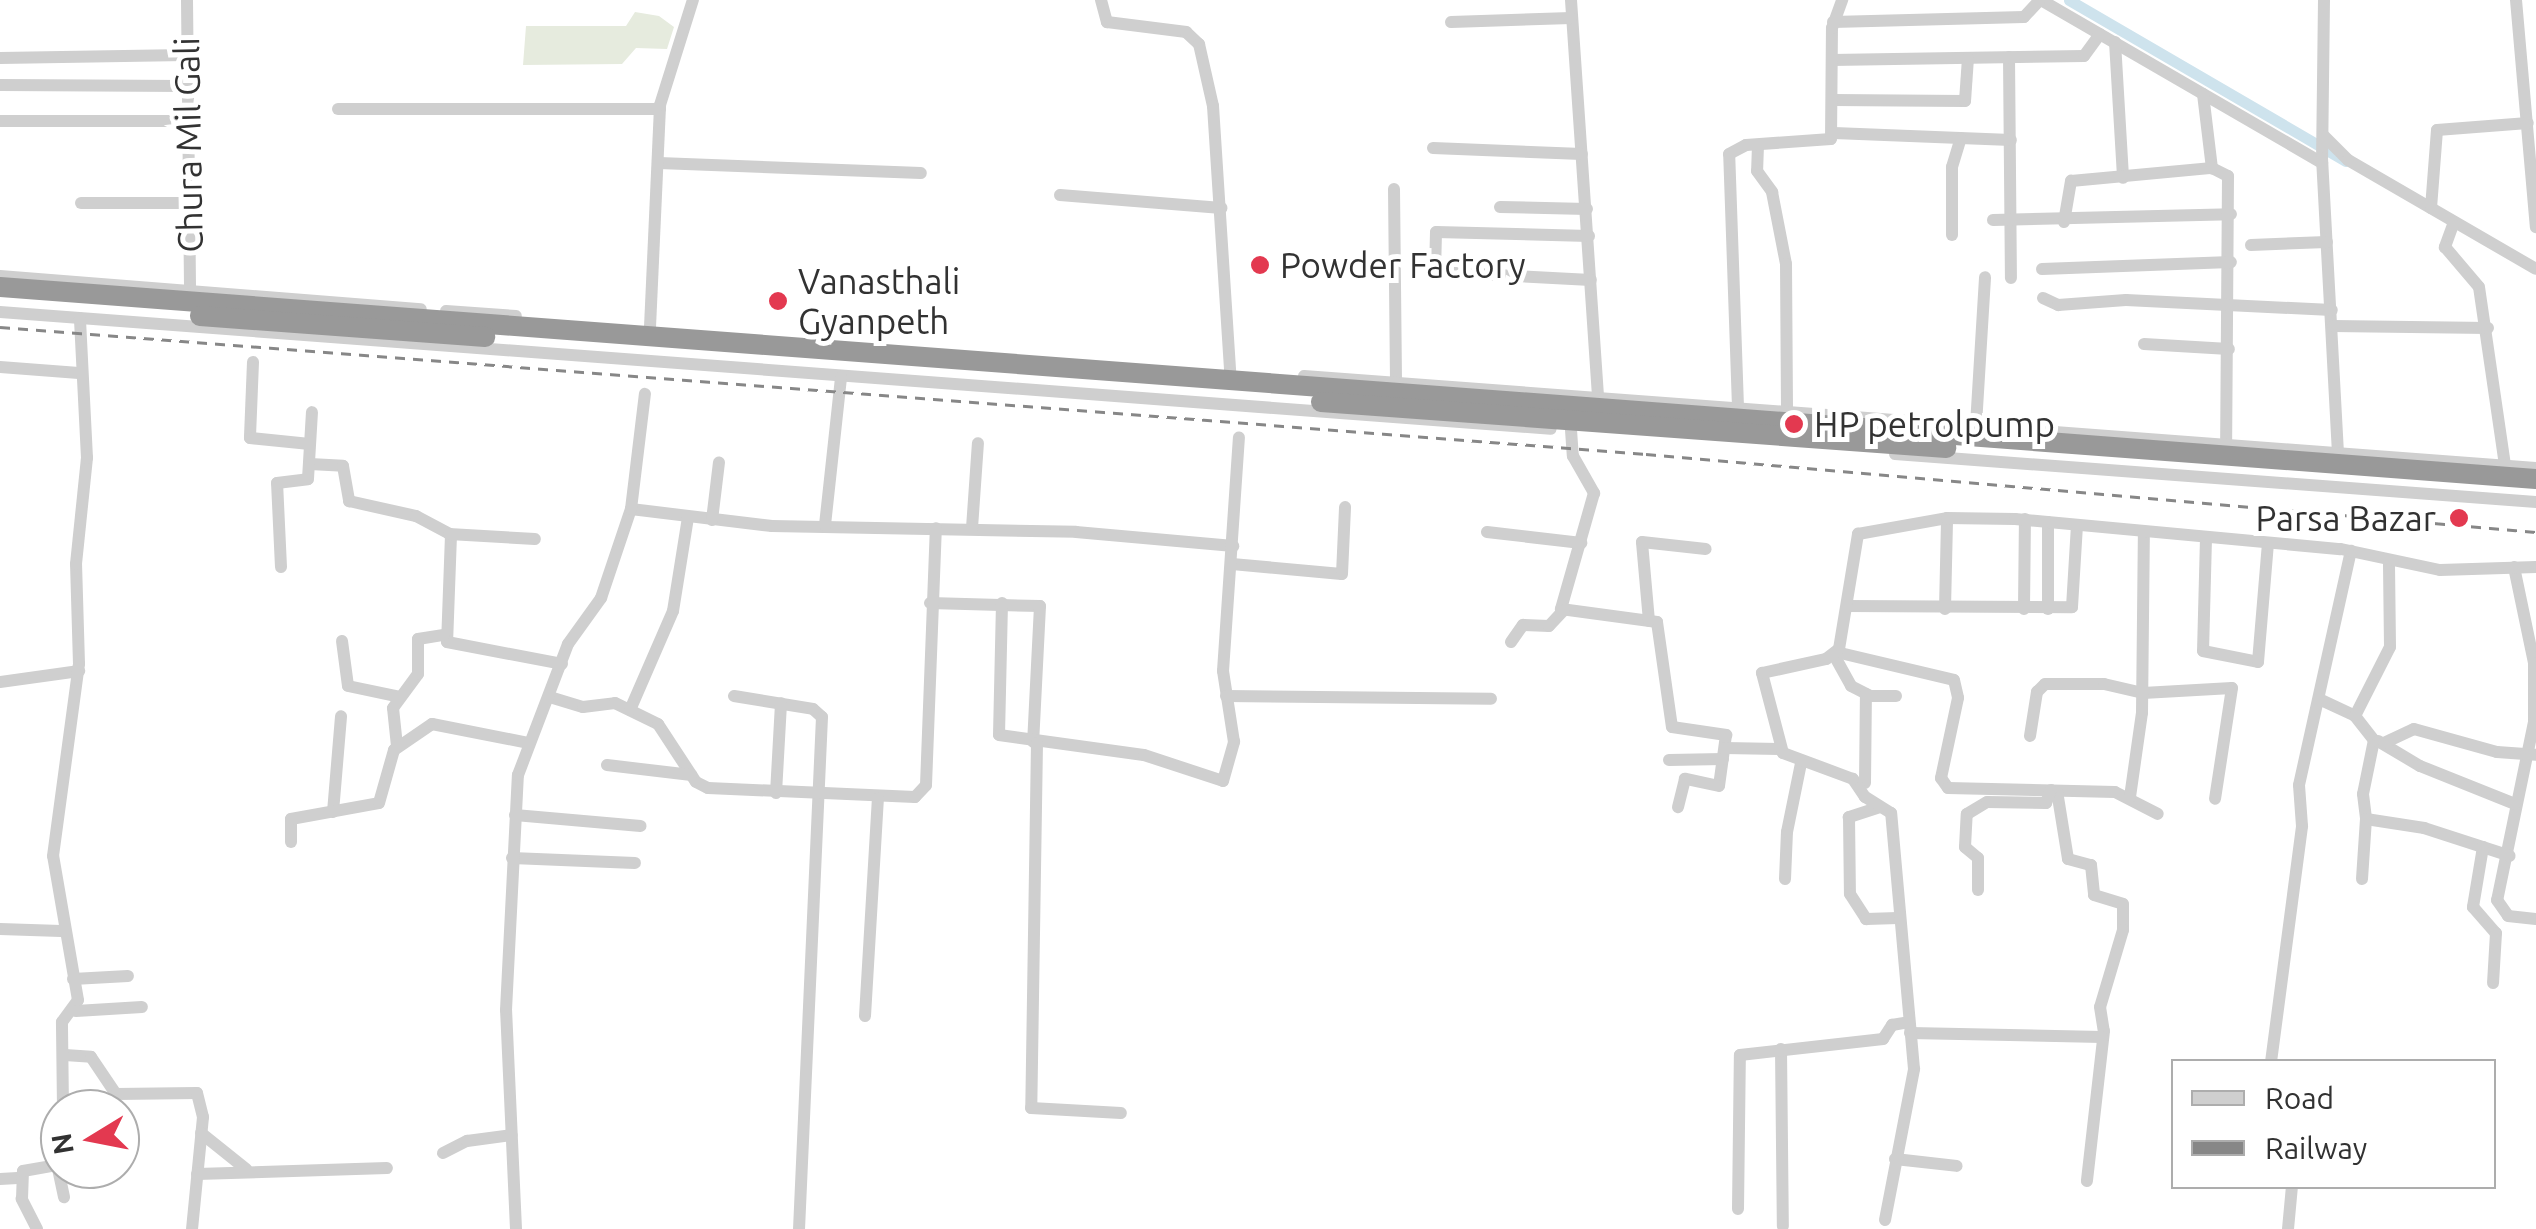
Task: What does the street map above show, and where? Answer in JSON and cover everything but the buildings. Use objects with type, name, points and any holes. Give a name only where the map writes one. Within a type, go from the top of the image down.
[{"type":"highway","points":[[0,286],[2536,479]]},
{"type":"highway","points":[[0,300],[2536,492]]},
{"type":"street","name":"Chura Mil Gali","points":[[187,0],[190,291]]},
{"type":"street","points":[[650,328],[660,108],[693,0]]},
{"type":"street","points":[[1101,0],[1107,22],[1196,38],[1213,106],[1230,371]]},
{"type":"street","points":[[1571,0],[1598,396]]},
{"type":"street","points":[[1833,22],[2024,17],[2041,0],[2322,161]]},
{"type":"street","points":[[2324,0],[2322,161],[2338,453]]},
{"type":"street","points":[[2516,0],[2536,227]]},
{"type":"street","points":[[1834,133],[1833,22],[1839,1]]},
{"type":"street","points":[[1451,22],[1571,18]]},
{"type":"street","points":[[1832,60],[2090,54],[2100,34]]},
{"type":"street","points":[[2115,42],[2123,178]]},
{"type":"street","points":[[0,58],[186,55]]},
{"type":"street","points":[[2009,57],[2011,278]]},
{"type":"street","points":[[1833,100],[1964,101],[1968,58]]},
{"type":"street","points":[[0,85],[186,86]]},
{"type":"street","points":[[2203,94],[2212,168]]},
{"type":"street","points":[[338,109],[660,108]]},
{"type":"street","points":[[0,121],[187,122]]},
{"type":"street","points":[[2431,208],[2437,130],[2528,123]]},
{"type":"street","points":[[1738,407],[1728,163],[1732,150],[1758,145],[1818,144],[1834,133],[2010,140]]},
{"type":"street","points":[[2322,136],[2338,154],[2536,269]]},
{"type":"street","points":[[1952,235],[1952,168],[1960,138]]},
{"type":"street","points":[[1758,145],[1758,171],[1772,192],[1786,264],[1794,411],[1800,447]]},
{"type":"street","points":[[1433,148],[1582,154]]},
{"type":"street","points":[[659,163],[921,173]]},
{"type":"street","points":[[2064,222],[2070,182],[2212,168],[2228,176],[2232,214],[2226,445]]},
{"type":"street","points":[[1394,188],[1396,382]]},
{"type":"street","points":[[1060,195],[1221,208]]},
{"type":"street","points":[[81,203],[190,203]]},
{"type":"street","points":[[1500,207],[1588,209]]},
{"type":"street","points":[[1993,220],[2011,224],[2232,214]]},
{"type":"street","points":[[2454,222],[2444,248],[2479,287],[2488,328],[2505,466]]},
{"type":"street","points":[[1589,236],[1436,232],[1435,272],[1591,280]]},
{"type":"street","points":[[2252,245],[2327,242]]},
{"type":"street","points":[[2042,269],[2231,262]]},
{"type":"street","points":[[0,276],[722,334],[2536,468]]},
{"type":"street","points":[[1976,425],[1985,277]]},
{"type":"street","points":[[220,328],[224,294]]},
{"type":"street","points":[[2043,298],[2058,304],[2126,300],[2332,310]]},
{"type":"street","points":[[0,312],[2536,502]]},
{"type":"street","points":[[76,1011],[61,931],[54,828],[78,671],[76,564],[86,467],[79,373],[80,318]]},
{"type":"street","points":[[2333,326],[2488,328]]},
{"type":"street","points":[[718,368],[722,334]]},
{"type":"street","points":[[2144,344],[2230,349]]},
{"type":"street","points":[[253,362],[250,438],[310,444]]},
{"type":"street","points":[[0,367],[79,373]]},
{"type":"street","points":[[1286,411],[1291,375]]},
{"type":"street","points":[[826,525],[840,376]]},
{"type":"street","points":[[516,1229],[506,1010],[515,816],[528,743],[553,698],[562,664],[600,598],[631,510],[644,394]]},
{"type":"street","points":[[281,567],[277,483],[308,479],[312,412]]},
{"type":"street","points":[[1511,642],[1523,625],[1549,626],[1563,611],[1594,494],[1573,456],[1572,430]]},
{"type":"street","points":[[1002,603],[996,731],[1035,742],[1144,755],[1222,782],[1234,742],[1226,696],[1240,438]]},
{"type":"street","points":[[972,528],[978,442]]},
{"type":"street","points":[[2282,483],[2284,449]]},
{"type":"street","points":[[712,520],[719,462]]},
{"type":"street","points":[[310,464],[343,466],[349,501],[416,516],[449,534],[535,539]]},
{"type":"street","points":[[1232,564],[1342,574],[1345,507]]},
{"type":"street","points":[[631,510],[712,520],[972,528],[1233,546]]},
{"type":"street","points":[[630,710],[673,612],[688,517]]},
{"type":"street","points":[[1944,609],[1947,518]]},
{"type":"street","points":[[1896,696],[1866,694],[1842,678],[1835,654],[1858,534],[1947,518],[2024,520],[2350,552],[2450,570],[2536,567]]},
{"type":"street","points":[[2024,520],[2024,609]]},
{"type":"street","points":[[2048,522],[2048,609]]},
{"type":"street","points":[[1847,606],[2048,609],[2074,605],[2077,526]]},
{"type":"street","points":[[606,765],[690,775],[716,790],[916,797],[926,784],[930,604],[936,528]]},
{"type":"street","points":[[1487,532],[1581,543]]},
{"type":"street","points":[[2130,797],[2143,694],[2144,533]]},
{"type":"street","points":[[449,534],[444,635],[452,644],[562,664]]},
{"type":"street","points":[[2206,538],[2203,651],[2258,662],[2268,543]]},
{"type":"street","points":[[1649,621],[1642,542],[1706,550]]},
{"type":"street","points":[[2271,1059],[2302,826],[2299,785],[2350,552]]},
{"type":"street","points":[[2355,716],[2390,646],[2388,560]]},
{"type":"street","points":[[2514,567],[2534,644],[2533,755],[2516,804],[2510,856],[2498,905],[2512,918],[2536,919]]},
{"type":"street","points":[[930,604],[1002,603],[1041,608],[1035,742],[1032,1108],[1121,1113]]},
{"type":"street","points":[[1563,611],[1649,621],[1659,626],[1672,727],[1724,733],[1719,786],[1685,778],[1678,807]]},
{"type":"street","points":[[291,842],[291,820],[382,800],[397,746],[392,715],[418,674],[420,636],[444,635]]},
{"type":"street","points":[[342,641],[348,686],[400,697]]},
{"type":"street","points":[[1780,749],[1762,672],[1835,654],[1939,671],[1954,680],[1958,698],[1942,778],[1948,788],[2054,790],[2130,797],[2158,814]]},
{"type":"street","points":[[0,682],[78,671]]},
{"type":"street","points":[[2030,736],[2034,702],[2045,684],[2104,684],[2143,694],[2232,688],[2215,799]]},
{"type":"street","points":[[1864,783],[1866,694]]},
{"type":"street","points":[[734,696],[821,714],[799,1229]]},
{"type":"street","points":[[1226,696],[1491,699]]},
{"type":"street","points":[[553,698],[583,708],[609,703],[666,730],[690,775]]},
{"type":"street","points":[[2318,699],[2355,716],[2379,741],[2420,766],[2516,804]]},
{"type":"street","points":[[776,793],[781,703]]},
{"type":"street","points":[[333,812],[340,716]]},
{"type":"street","points":[[397,746],[440,722],[528,743]]},
{"type":"street","points":[[2379,741],[2414,729],[2533,755]]},
{"type":"street","points":[[2362,879],[2366,819],[2363,794],[2379,741]]},
{"type":"street","points":[[1669,760],[1780,749],[1801,763],[1852,779],[1865,798],[1884,806],[1892,818],[1913,1079],[1894,1158],[1885,1220]]},
{"type":"street","points":[[1785,879],[1801,763]]},
{"type":"street","points":[[1978,890],[1978,856],[1965,847],[1967,814],[1987,802],[2046,803],[2054,790]]},
{"type":"street","points":[[2054,790],[2068,859],[2091,865],[2094,895],[2122,904],[2123,930],[2100,1007],[2102,1038],[2088,1181]]},
{"type":"street","points":[[865,1016],[878,798]]},
{"type":"street","points":[[1884,806],[1849,817],[1850,894],[1866,918],[1898,918]]},
{"type":"street","points":[[515,816],[641,826]]},
{"type":"street","points":[[2366,819],[2424,828],[2510,856]]},
{"type":"street","points":[[2483,848],[2474,907],[2496,933],[2493,983]]},
{"type":"street","points":[[512,858],[635,863]]},
{"type":"street","points":[[0,929],[61,931]]},
{"type":"street","points":[[73,980],[128,976]]},
{"type":"street","points":[[64,1089],[62,1022],[76,1011],[142,1007]]},
{"type":"street","points":[[1738,1210],[1740,1055],[1884,1039],[1892,1025],[2102,1038]]},
{"type":"street","points":[[1781,1049],[1783,1226]]},
{"type":"street","points":[[65,1055],[91,1057],[116,1094],[196,1094],[201,1133],[192,1229]]},
{"type":"street","points":[[201,1133],[246,1169]]},
{"type":"street","points":[[442,1152],[461,1142],[512,1135]]},
{"type":"street","points":[[1894,1158],[1957,1166]]},
{"type":"street","points":[[37,1229],[22,1199],[22,1178],[24,1169],[40,1167]]},
{"type":"street","points":[[197,1174],[246,1169],[388,1168]]},
{"type":"street","points":[[0,1179],[22,1178]]},
{"type":"street","points":[[62,1189],[64,1197]]},
{"type":"street","points":[[2288,1229],[2292,1189]]},
{"type":"shaded area","points":[[635,12],[659,16],[674,27],[667,49],[636,48],[622,64],[523,65],[526,26],[626,26]]},
{"type":"waterway","points":[[2069,0],[2346,161]]},
{"type":"railway","points":[[0,327],[1646,454],[2536,532]]},
{"type":"place","name":"Powder Factory","points":[[1260,265]]},
{"type":"place","name":"Vanasthali Gyanpeth","points":[[778,301]]},
{"type":"place","name":"HP petrolpump","points":[[1794,424]]},
{"type":"place","name":"Parsa Bazar","points":[[2459,518]]}]
